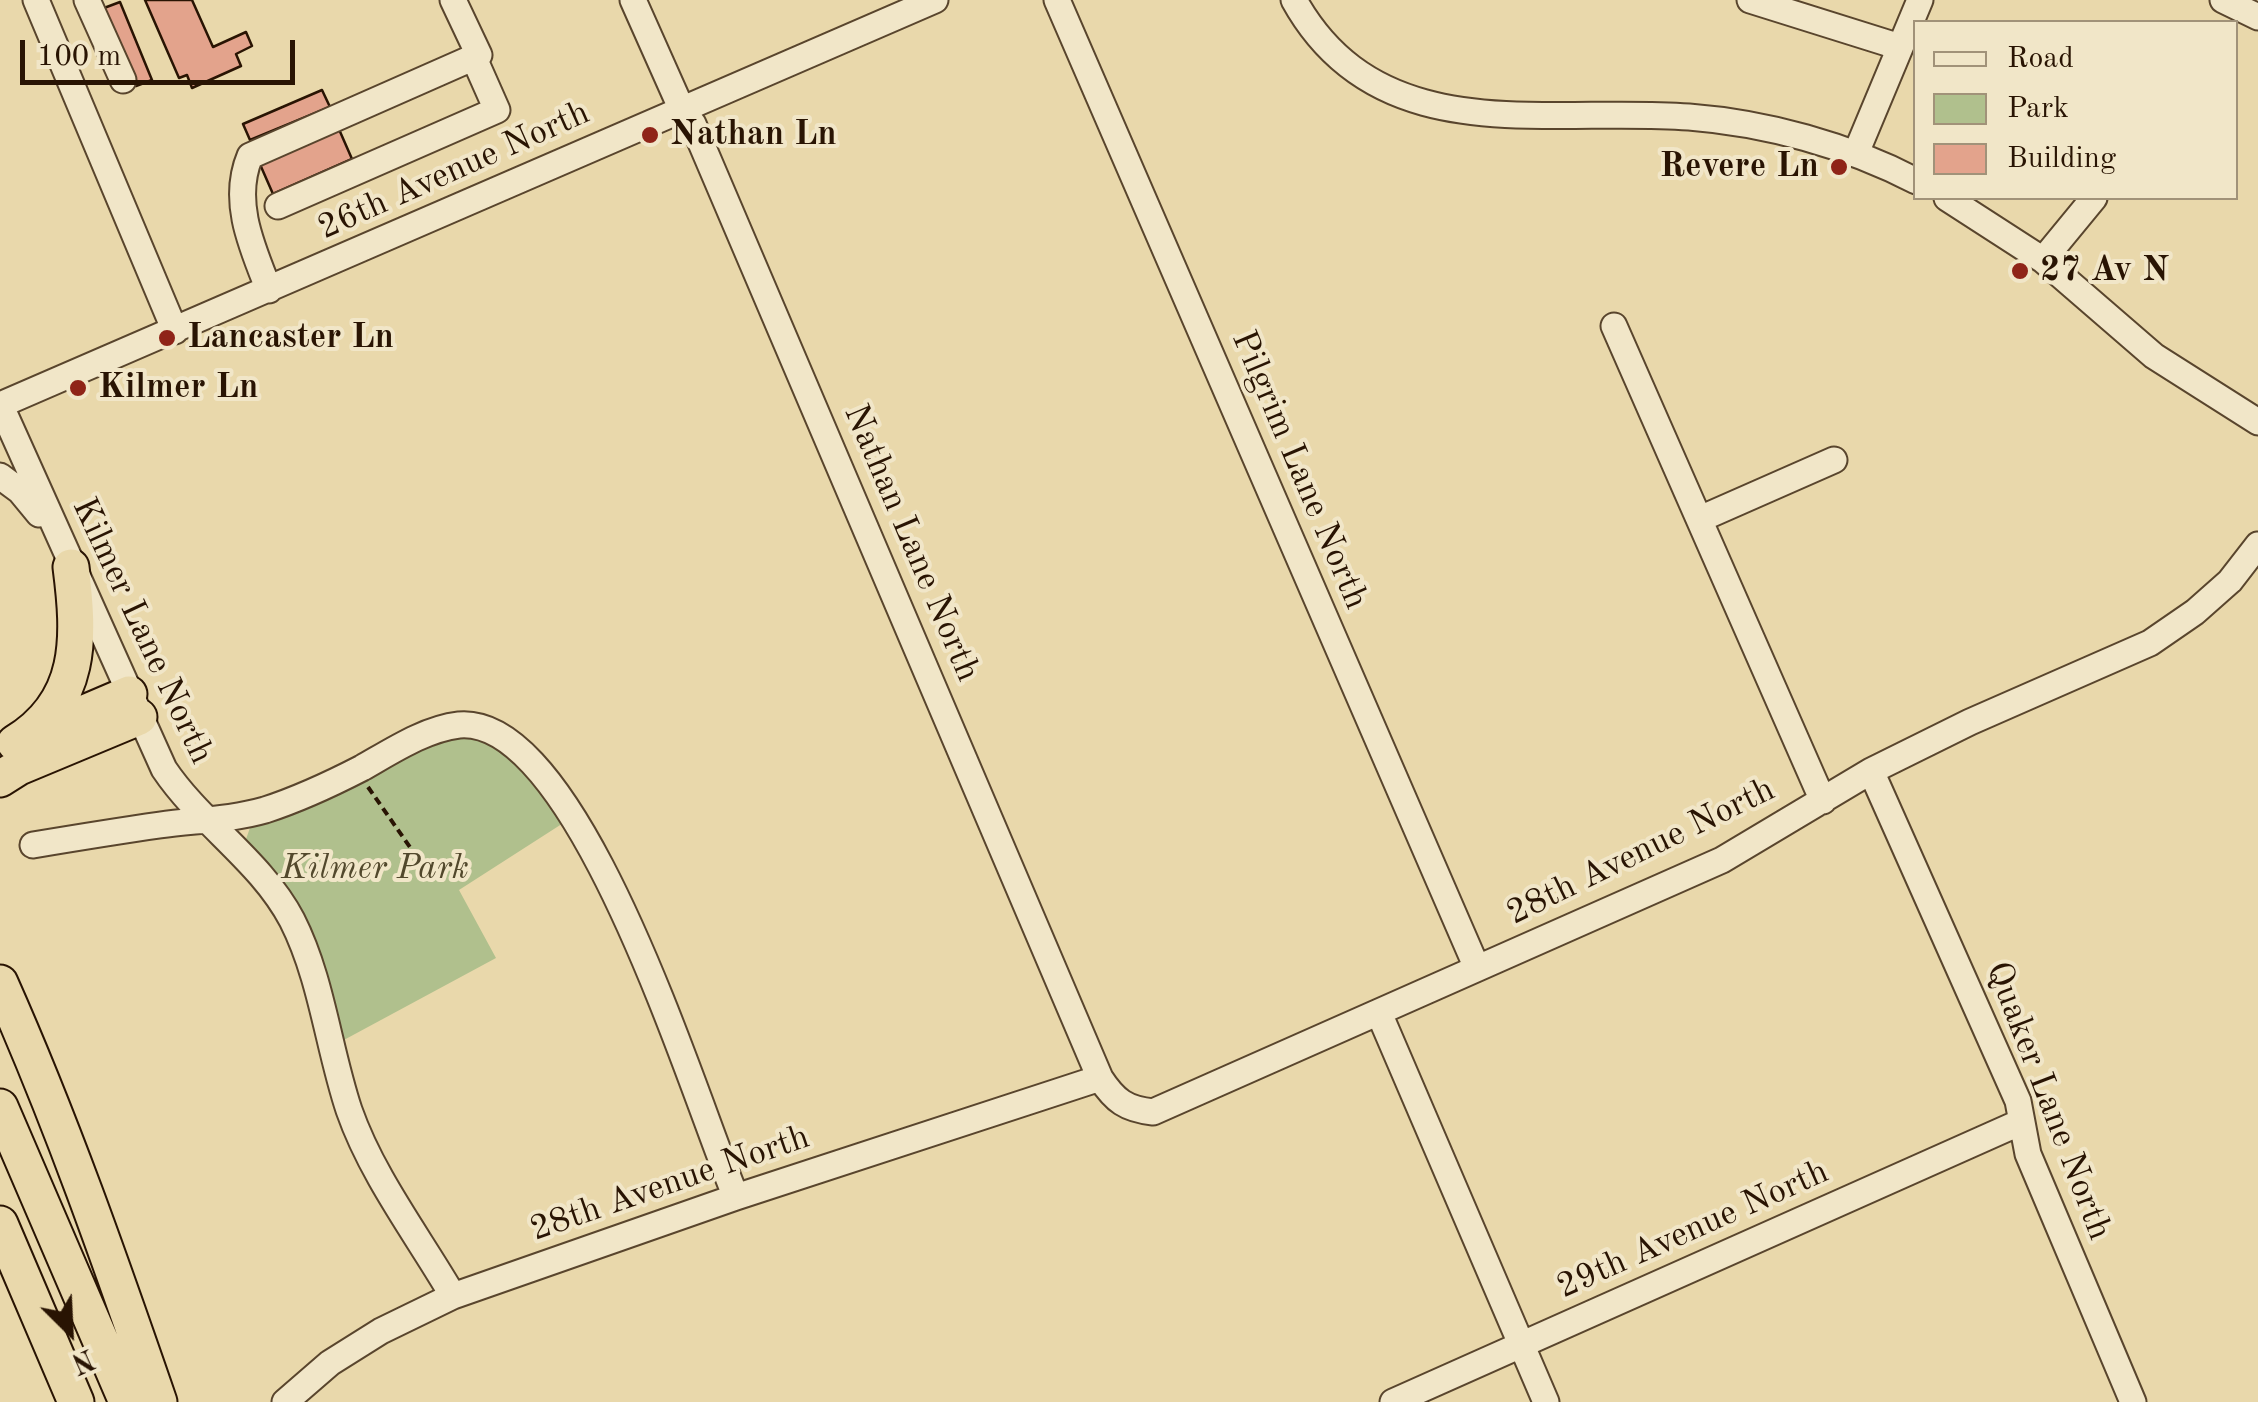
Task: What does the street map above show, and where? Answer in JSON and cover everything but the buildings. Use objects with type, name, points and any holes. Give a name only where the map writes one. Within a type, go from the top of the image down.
[{"type":"highway","points":[[7,746],[42,722],[64,690],[72,668],[77,646],[64,551]]},
{"type":"highway","points":[[7,746],[134,706]]},
{"type":"highway","points":[[0,779],[134,706]]},
{"type":"highway","points":[[0,983],[50,1094],[86,1188],[159,1402]]},
{"type":"highway","points":[[0,1107],[128,1402]]},
{"type":"highway","points":[[0,1224],[75,1402]]},
{"type":"highway","points":[[0,1259],[75,1402]]},
{"type":"street","points":[[36,0],[174,331]]},
{"type":"street","points":[[87,0],[123,80]]},
{"type":"street","points":[[269,290],[251,245],[240,195],[250,156],[479,55],[454,0]]},
{"type":"street","name":"Nathan Lane North","points":[[633,0],[682,110],[701,142],[1100,1078],[1112,1096],[1128,1109]]},
{"type":"street","name":"26th Avenue North","points":[[0,404],[935,0]]},
{"type":"street","name":"Pilgrim Lane North","points":[[1057,0],[1478,968]]},
{"type":"street","points":[[1294,0],[1343,60],[1383,86],[1428,104],[1494,116],[1689,116],[1744,124],[1856,154],[1913,180]]},
{"type":"street","points":[[1750,0],[1900,47]]},
{"type":"street","points":[[1856,154],[1920,0]]},
{"type":"street","points":[[2223,0],[2258,17]]},
{"type":"street","points":[[278,206],[498,110],[474,58]]},
{"type":"street","points":[[1950,200],[2042,260],[2154,356],[2258,422]]},
{"type":"street","points":[[2042,260],[2092,200]]},
{"type":"street","points":[[1614,326],[1823,800]]},
{"type":"street","name":"Kilmer Lane North","points":[[0,404],[164,769],[205,822],[268,884],[290,916],[310,962],[341,1083],[359,1135],[453,1296]]},
{"type":"street","points":[[1700,519],[1834,460]]},
{"type":"street","points":[[0,476],[20,491],[64,551]]},
{"type":"street","name":"28th Avenue North","points":[[1128,1109],[1153,1112],[1722,860],[1871,772],[1970,722],[2150,643],[2195,612],[2258,545]]},
{"type":"street","points":[[33,845],[165,824],[205,822],[264,810],[309,794],[434,730],[478,726],[510,740],[530,758],[573,816],[614,890],[736,1197]]},
{"type":"street","name":"Quaker Lane North","points":[[1871,772],[2018,1101],[2028,1154],[2134,1402]]},
{"type":"street","points":[[1379,1013],[1546,1402]]},
{"type":"street","name":"28th Avenue North","points":[[285,1402],[330,1363],[382,1331],[453,1296],[736,1197],[1100,1078]]},
{"type":"street","name":"29th Avenue North","points":[[1393,1402],[2022,1122]]},
{"type":"path","points":[[359,770],[372,796],[412,850]]},
{"type":"green space","name":"Kilmer Park","points":[[463,736],[507,750],[568,820],[459,890],[496,958],[342,1041],[319,952],[306,925],[245,842],[251,825],[323,800],[442,740]]},
{"type":"place","name":"Nathan Ln","points":[[650,135]]},
{"type":"place","name":"Revere Ln","points":[[1839,167]]},
{"type":"place","name":"27 Av N","points":[[2020,271]]},
{"type":"place","name":"Lancaster Ln","points":[[167,338]]},
{"type":"place","name":"Kilmer Ln","points":[[78,388]]}]
